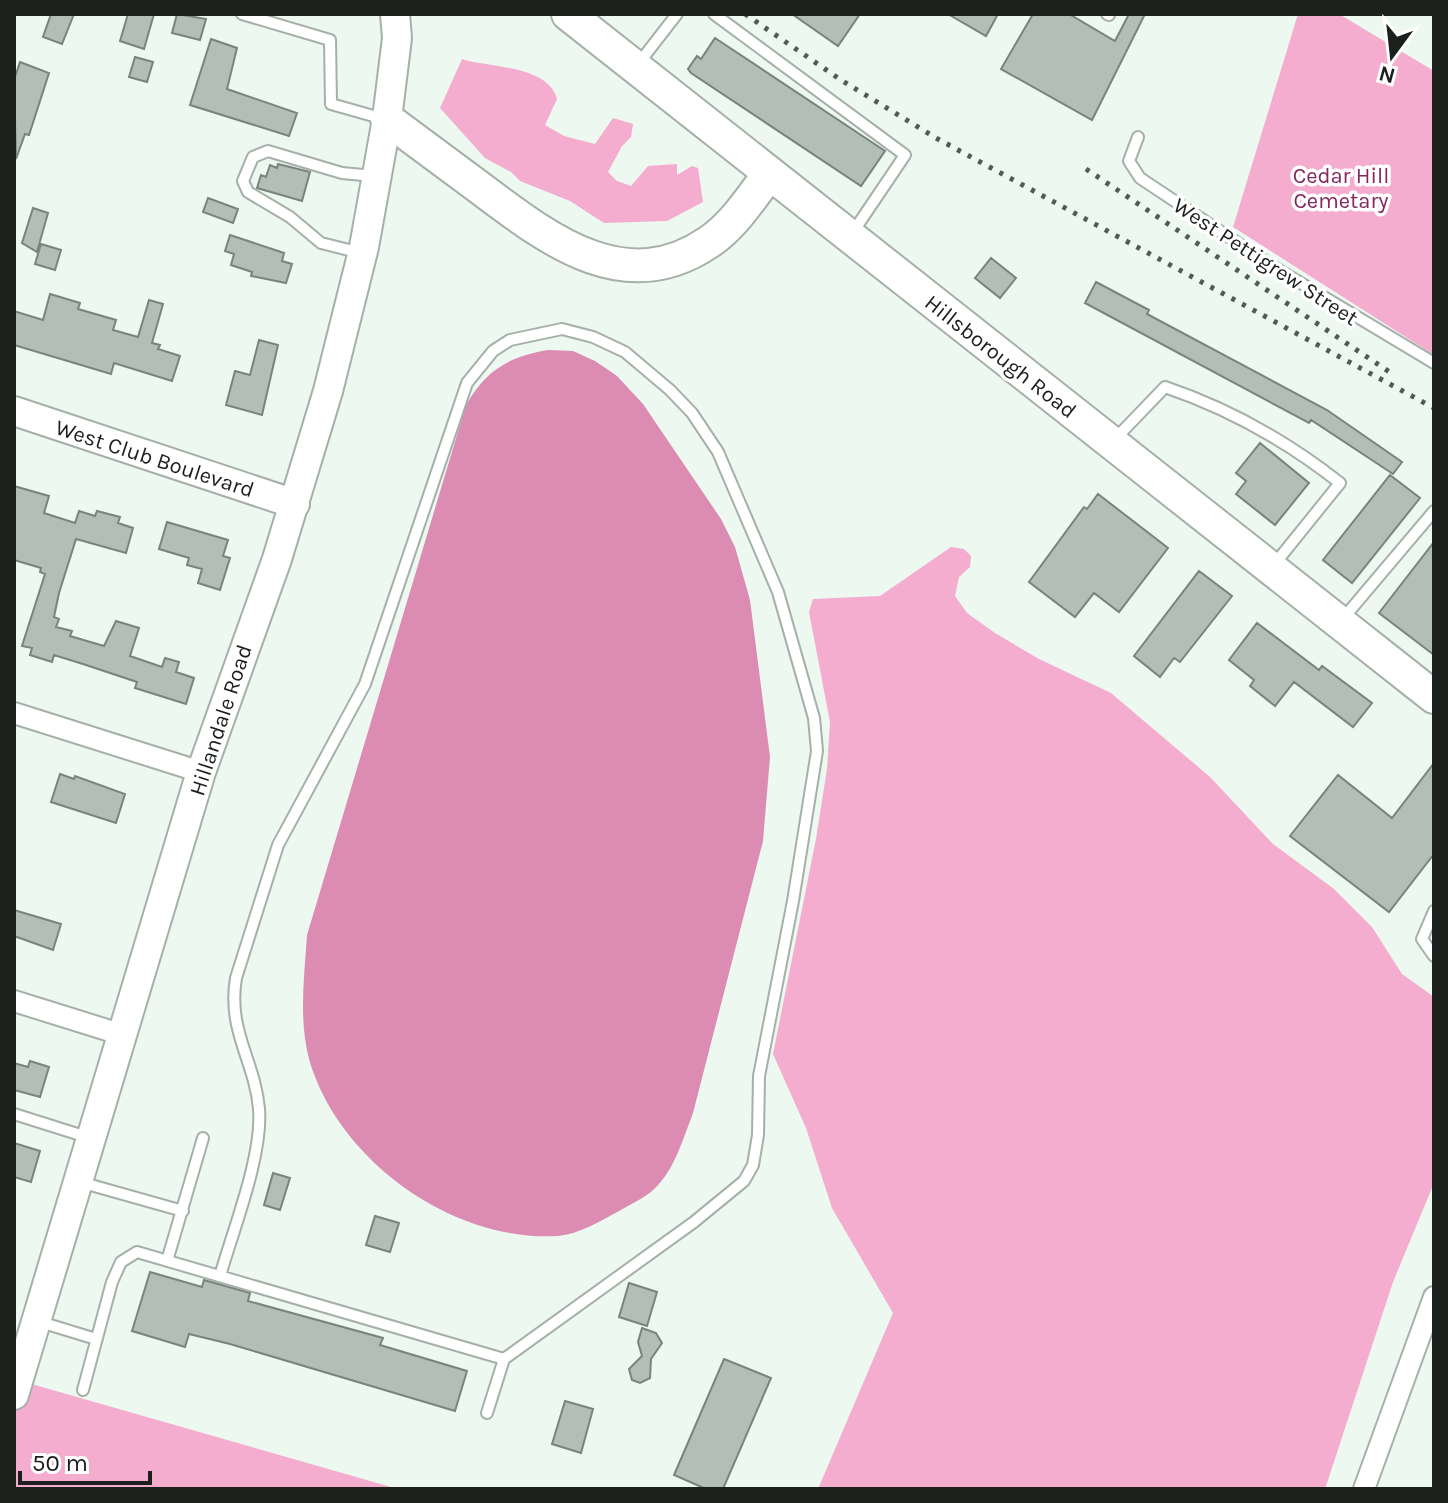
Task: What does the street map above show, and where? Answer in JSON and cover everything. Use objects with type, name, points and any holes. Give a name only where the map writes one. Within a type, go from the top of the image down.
[{"type":"main road","name":"Hillsborough Road","points":[[568,14],[1434,697]]},
{"type":"main road","name":"Hillandale Road","points":[[14,1395],[201,772],[295,504],[363,253],[387,119],[400,22]]},
{"type":"main road","points":[[387,119],[554,240],[587,256],[620,265],[671,260],[701,247],[737,216],[769,174]]},
{"type":"main road","name":"West Club Boulevard","points":[[14,411],[295,504]]},
{"type":"street","points":[[14,713],[201,772]]},
{"type":"street","points":[[14,1001],[123,1035]]},
{"type":"street","points":[[1364,1489],[1434,1297]]},
{"type":"lane","points":[[242,14],[330,40],[331,104],[387,119]]},
{"type":"lane","points":[[635,68],[677,14]]},
{"type":"lane","points":[[714,14],[905,155],[850,237]]},
{"type":"lane","name":"West Pettigrew Street","points":[[1138,137],[1129,161],[1140,178],[1274,267],[1434,363]]},
{"type":"lane","points":[[363,253],[321,243],[290,217],[248,192],[244,174],[258,153],[268,151],[342,173],[377,176]]},
{"type":"lane","points":[[220,1276],[257,1144],[259,1110],[233,1019],[232,1001],[236,978],[278,845],[365,684],[467,383],[493,351],[510,340],[562,329],[593,337],[625,352],[655,374],[692,413],[718,452],[791,630],[814,718],[817,751],[793,901],[759,1076],[758,1135],[748,1173],[744,1181],[694,1222],[504,1359],[487,1413]]},
{"type":"lane","points":[[1112,443],[1127,423],[1165,387],[1268,434],[1330,474],[1340,483],[1271,568]]},
{"type":"lane","points":[[1340,622],[1434,511]]},
{"type":"lane","points":[[1434,911],[1422,939],[1434,956]]},
{"type":"lane","points":[[14,1114],[91,1139]]},
{"type":"lane","points":[[167,1261],[203,1138]]},
{"type":"lane","points":[[79,1182],[183,1211]]},
{"type":"lane","points":[[83,1390],[121,1262],[137,1252],[504,1359]]},
{"type":"lane","points":[[36,1321],[96,1339]]},
{"type":"green space","name":"Cedar Hill Cemetary","points":[[1298,14],[1339,14],[1434,71],[1434,355],[1233,227]]},
{"type":"green space","points":[[462,59],[516,70],[542,80],[557,99],[545,125],[564,136],[595,144],[613,118],[633,124],[631,137],[622,146],[608,172],[617,181],[631,186],[648,166],[677,164],[677,175],[692,166],[698,168],[703,202],[667,221],[604,223],[570,201],[520,181],[511,172],[485,158],[440,108]]},
{"type":"green space","points":[[951,547],[964,549],[971,556],[970,567],[959,577],[955,596],[967,613],[1039,659],[1111,693],[1210,777],[1273,844],[1334,889],[1372,927],[1402,974],[1434,997],[1434,1183],[1393,1282],[1325,1489],[818,1489],[893,1313],[832,1208],[806,1128],[773,1054],[827,769],[830,722],[809,612],[813,599],[880,596]]},
{"type":"green space","points":[[14,1379],[398,1489],[14,1489]]},
{"type":"shaded area","points":[[548,350],[573,351],[617,376],[643,404],[721,519],[735,547],[750,600],[770,757],[763,841],[693,1113],[679,1150],[665,1176],[646,1196],[590,1226],[558,1236],[520,1235],[446,1212],[380,1168],[353,1140],[330,1108],[309,1057],[303,1005],[307,935],[466,405],[490,374],[500,367],[521,357]]},
{"type":"building","points":[[51,14],[74,14],[62,44],[43,37]]},
{"type":"building","points":[[128,14],[154,14],[144,49],[120,41]]},
{"type":"building","points":[[177,14],[206,19],[200,40],[172,33]]},
{"type":"building","points":[[792,14],[860,14],[838,46]]},
{"type":"building","points":[[948,14],[998,14],[986,36]]},
{"type":"building","points":[[1033,14],[1069,14],[1115,41],[1129,14],[1145,14],[1092,120],[1001,69]]},
{"type":"building","points":[[715,38],[885,151],[861,186],[691,73],[688,69],[697,56],[701,59]]},
{"type":"building","points":[[211,39],[237,48],[227,89],[297,113],[289,136],[190,105]]},
{"type":"building","points":[[135,57],[153,62],[147,82],[129,77]]},
{"type":"building","points":[[20,62],[49,73],[29,135],[25,134],[16,159],[14,80]]},
{"type":"building","points":[[278,164],[310,172],[302,201],[257,188],[261,175],[266,177],[270,165],[277,168]]},
{"type":"building","points":[[208,198],[238,209],[233,223],[203,212]]},
{"type":"building","points":[[33,208],[48,213],[37,252],[22,243]]},
{"type":"building","points":[[230,235],[284,253],[282,261],[292,264],[286,283],[251,276],[252,272],[231,265],[234,254],[225,251]]},
{"type":"building","points":[[41,244],[61,250],[55,270],[35,264]]},
{"type":"building","points":[[991,258],[1016,278],[1000,298],[975,278]]},
{"type":"building","points":[[1096,282],[1149,310],[1147,314],[1327,410],[1402,462],[1393,474],[1311,420],[1309,423],[1085,303]]},
{"type":"building","points":[[50,294],[80,303],[78,309],[116,320],[113,330],[138,337],[149,300],[163,304],[152,343],[160,345],[158,349],[180,356],[172,381],[114,363],[111,374],[14,345],[14,311],[43,320]]},
{"type":"building","points":[[259,340],[278,345],[262,415],[226,405],[235,371],[250,375]]},
{"type":"building","points":[[1260,443],[1309,483],[1275,525],[1236,494],[1246,481],[1236,473]]},
{"type":"building","points":[[1390,475],[1420,498],[1352,583],[1323,560]]},
{"type":"building","points":[[14,486],[49,496],[44,513],[75,523],[79,511],[95,516],[97,511],[120,517],[118,523],[133,528],[126,553],[76,539],[59,593],[54,617],[59,619],[56,627],[72,631],[70,636],[104,646],[116,621],[139,628],[130,656],[162,667],[165,658],[179,662],[176,672],[194,678],[186,704],[135,688],[137,682],[83,664],[54,655],[52,662],[30,655],[32,648],[22,646],[45,574],[40,572],[41,568],[14,560]]},
{"type":"building","points":[[1098,494],[1168,548],[1119,612],[1094,593],[1075,617],[1029,582],[1084,507],[1087,509]]},
{"type":"building","points":[[167,522],[228,540],[223,556],[230,558],[220,590],[198,583],[202,569],[187,565],[189,558],[159,549]]},
{"type":"building","points":[[1434,542],[1434,655],[1379,613]]},
{"type":"building","points":[[1199,571],[1232,596],[1180,662],[1174,658],[1160,677],[1134,656]]},
{"type":"building","points":[[1257,623],[1319,670],[1322,666],[1372,703],[1353,727],[1294,682],[1275,706],[1250,686],[1254,680],[1229,660]]},
{"type":"building","points":[[1434,763],[1434,854],[1389,912],[1290,836],[1338,775],[1392,818]]},
{"type":"building","points":[[60,774],[74,779],[75,776],[125,794],[116,823],[51,802]]},
{"type":"building","points":[[14,910],[61,924],[53,950],[14,936]]},
{"type":"building","points":[[30,1061],[49,1067],[40,1097],[14,1090],[14,1063],[28,1067]]},
{"type":"building","points":[[14,1143],[40,1151],[31,1182],[14,1177]]},
{"type":"building","points":[[273,1173],[290,1178],[280,1210],[264,1205]]},
{"type":"building","points":[[375,1216],[399,1223],[390,1252],[366,1245]]},
{"type":"building","points":[[150,1272],[202,1287],[204,1280],[250,1293],[248,1301],[383,1338],[380,1345],[467,1371],[455,1411],[230,1344],[189,1334],[185,1347],[132,1331]]},
{"type":"building","points":[[629,1283],[657,1292],[647,1326],[619,1317]]},
{"type":"building","points":[[642,1328],[656,1333],[662,1343],[651,1359],[650,1378],[640,1383],[632,1380],[629,1369],[642,1356],[638,1342]]},
{"type":"building","points":[[724,1359],[771,1378],[723,1489],[706,1489],[674,1475]]},
{"type":"building","points":[[565,1401],[593,1409],[581,1453],[552,1444]]},
{"type":"railway","points":[[745,14],[841,80],[936,138],[1434,408]]},
{"type":"railway","points":[[1086,169],[1391,373]]}]
